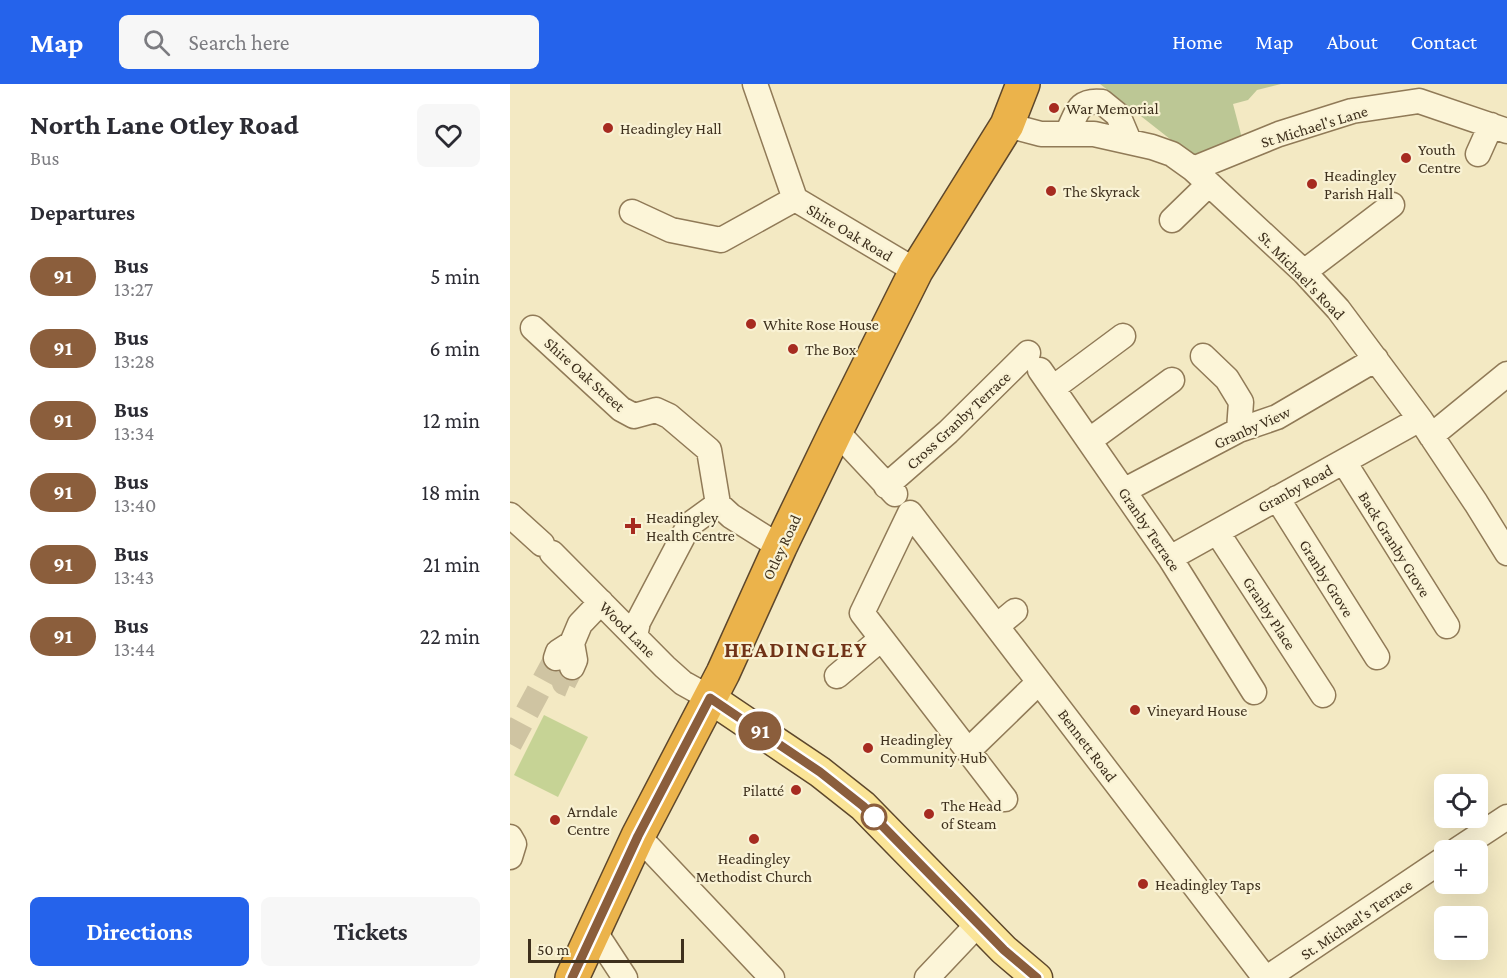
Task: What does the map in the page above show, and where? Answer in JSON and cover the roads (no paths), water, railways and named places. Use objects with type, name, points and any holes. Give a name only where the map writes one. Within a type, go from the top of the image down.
[{"type":"highway","name":"Otley Road","points":[[572,978],[638,836],[735,648],[836,430],[916,272],[1007,125],[1023,84]]},
{"type":"main road","points":[[710,698],[820,772],[863,806],[978,924],[1022,967],[1037,978]]},
{"type":"street","name":"Shire Oak Road","points":[[755,84],[795,199],[916,272]]},
{"type":"street","name":"St Michael's Lane","points":[[1201,177],[1279,134],[1424,92],[1499,128]]},
{"type":"street","points":[[1068,133],[1077,110],[1086,103],[1102,102],[1118,115],[1129,141]]},
{"type":"street","name":"St. Michael's Road","points":[[1007,125],[1041,134],[1094,134],[1152,147],[1172,154],[1201,177],[1304,272],[1338,309],[1426,428],[1507,553]]},
{"type":"street","points":[[1478,154],[1499,128]]},
{"type":"street","points":[[1172,220],[1201,177]]},
{"type":"street","points":[[632,212],[671,230],[721,240],[795,199]]},
{"type":"street","points":[[1304,272],[1392,205]]},
{"type":"street","name":"Shire Oak Street","points":[[533,327],[621,409],[634,416],[656,410],[669,416],[709,450],[718,504]]},
{"type":"street","name":"Cross Granby Terrace","points":[[836,430],[890,490],[948,432],[1036,364],[1123,336]]},
{"type":"street","points":[[1203,356],[1227,379],[1240,402],[1239,430]]},
{"type":"street","name":"Granby View","points":[[1125,490],[1239,430],[1277,417],[1376,358]]},
{"type":"street","name":"Granby Terrace","points":[[1036,364],[1125,490],[1254,692]]},
{"type":"street","name":"Granby Road","points":[[1170,558],[1344,462],[1426,428],[1507,374]]},
{"type":"street","points":[[1090,440],[1172,380]]},
{"type":"street","name":"Back Granby Grove","points":[[1344,462],[1447,626]]},
{"type":"street","name":"Granby Grove","points":[[1277,498],[1377,657]]},
{"type":"street","points":[[634,636],[638,622],[689,525],[718,504],[731,516],[780,547]]},
{"type":"street","name":"Bennett Road","points":[[881,639],[862,613],[910,513],[1266,978]]},
{"type":"street","name":"Wood Lane","points":[[510,515],[683,683],[710,698]]},
{"type":"street","name":"Granby Place","points":[[1217,532],[1323,695]]},
{"type":"street","points":[[567,656],[580,624],[601,602]]},
{"type":"street","points":[[997,626],[1016,611]]},
{"type":"street","points":[[837,676],[881,639],[1005,799]]},
{"type":"street","points":[[969,750],[1039,682]]},
{"type":"street","points":[[1472,840],[1507,817]]},
{"type":"street","points":[[638,836],[772,978]]},
{"type":"street","points":[[510,837],[514,844],[510,857]]},
{"type":"street","name":"St. Michael's Terrace","points":[[1266,978],[1434,866]]},
{"type":"street","points":[[927,978],[978,924]]},
{"type":"street","points":[[593,929],[625,978]]},
{"type":"tunnel","points":[[510,744],[556,658]]},
{"type":"tunnel","points":[[572,667],[564,683],[576,688]]},
{"type":"place","name":"War Memorial","points":[[1054,108]]},
{"type":"place","name":"Headingley Hall","points":[[608,128]]},
{"type":"place","name":"Youth Centre","points":[[1406,158]]},
{"type":"place","name":"Headingley Parish Hall","points":[[1312,184]]},
{"type":"place","name":"The Skyrack","points":[[1051,191]]},
{"type":"place","name":"White Rose House","points":[[751,324]]},
{"type":"place","name":"The Box","points":[[793,349]]},
{"type":"place","name":"Headingley Health Centre","points":[[633,526]]},
{"type":"place","name":"Vineyard House","points":[[1135,710]]},
{"type":"place","name":"Headingley Community Hub","points":[[868,748]]},
{"type":"place","name":"Pilatté","points":[[796,790]]},
{"type":"place","name":"The Head of Steam","points":[[929,814]]},
{"type":"place","name":"Arndale Centre","points":[[555,820]]},
{"type":"place","name":"Headingley Methodist Church","points":[[754,839]]},
{"type":"place","name":"Headingley Taps","points":[[1143,884]]},
{"type":"district","name":"HEADINGLEY","points":[[796,649]]}]
